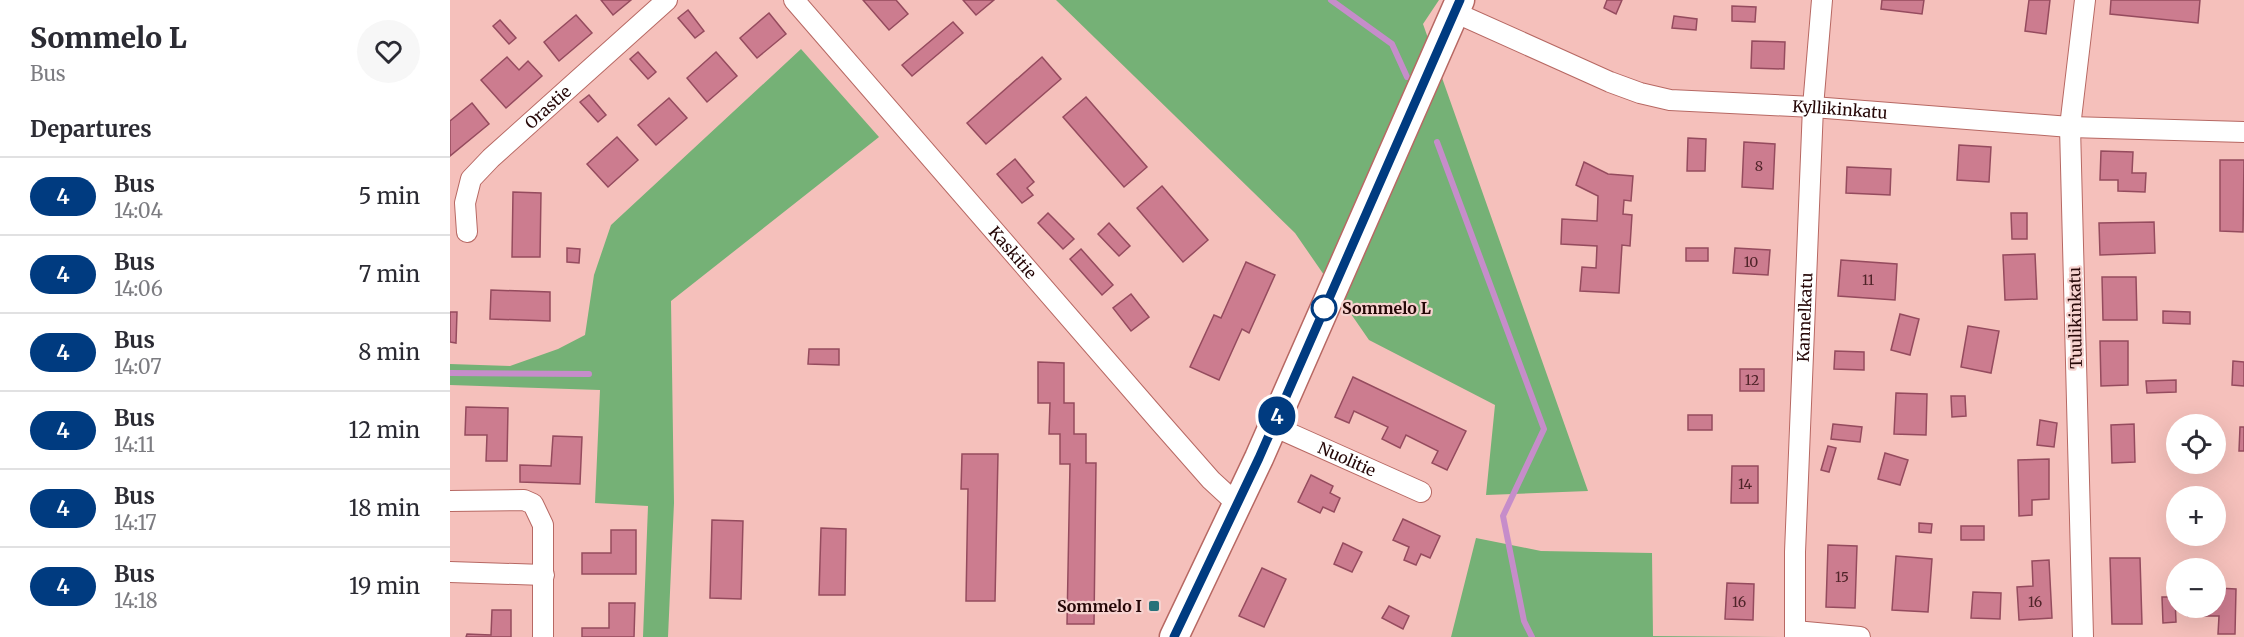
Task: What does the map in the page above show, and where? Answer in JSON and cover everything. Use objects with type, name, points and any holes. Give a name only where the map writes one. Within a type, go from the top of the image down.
[{"type":"street","name":"Orastie","points":[[467,232],[465,203],[471,179],[491,158],[667,0]]},
{"type":"street","name":"Kaskitie","points":[[794,0],[1152,414],[1236,503]]},
{"type":"street","name":"Kannelkatu","points":[[1795,634],[1795,552],[1812,107],[1822,0]]},
{"type":"street","name":"Tuulikinkatu","points":[[2083,637],[2070,127],[2085,0]]},
{"type":"street","points":[[1174,637],[1273,426],[1457,6]]},
{"type":"street","name":"Kyllikinkatu","points":[[1457,6],[1640,93],[1670,100],[1812,107],[2070,127],[2244,132]]},
{"type":"street","name":"Nuolitie","points":[[1273,426],[1421,492]]},
{"type":"street","points":[[450,501],[524,500],[533,504],[543,525],[543,637]]},
{"type":"street","points":[[450,572],[544,575]]},
{"type":"street","points":[[1795,634],[1860,637]]},
{"type":"green space","points":[[1056,0],[1439,0],[1423,24],[1588,491],[1486,495],[1495,405],[1369,340],[1295,233]]},
{"type":"green space","points":[[801,49],[879,137],[671,301],[674,503],[668,637],[643,637],[648,506],[595,503],[600,390],[450,385],[450,364],[510,366],[558,349],[585,335],[594,275],[611,225]]},
{"type":"green space","points":[[1476,538],[1541,551],[1652,553],[1653,636],[1778,637],[1451,637]]},
{"type":"building","points":[[601,0],[631,0],[613,15]]},
{"type":"building","points":[[863,0],[896,0],[908,14],[889,30]]},
{"type":"building","points":[[963,0],[994,0],[976,15]]},
{"type":"building","points":[[1607,0],[1622,0],[1616,14],[1604,8]]},
{"type":"building","points":[[1882,0],[1924,0],[1922,14],[1881,9]]},
{"type":"building","points":[[2029,0],[2050,0],[2046,34],[2025,31]]},
{"type":"building","points":[[2111,0],[2200,0],[2198,23],[2110,14]]},
{"type":"building","points":[[1732,6],[1756,7],[1755,22],[1732,21]]},
{"type":"building","points":[[688,10],[704,31],[695,38],[678,18]]},
{"type":"building","points":[[769,13],[786,34],[757,58],[740,38]]},
{"type":"building","points":[[576,15],[592,33],[559,61],[544,42]]},
{"type":"building","points":[[1674,16],[1697,19],[1696,30],[1672,28]]},
{"type":"building","points":[[500,20],[516,38],[509,44],[493,26]]},
{"type":"building","points":[[953,22],[963,33],[912,76],[902,65]]},
{"type":"building","points":[[1752,41],[1785,42],[1784,69],[1751,68]]},
{"type":"building","points":[[638,52],[656,72],[648,79],[630,59]]},
{"type":"building","points":[[716,52],[737,76],[707,102],[687,78]]},
{"type":"building","points":[[507,57],[519,70],[528,61],[542,76],[506,108],[481,80]]},
{"type":"building","points":[[1042,57],[1061,79],[986,144],[967,123]]},
{"type":"building","points":[[589,95],[606,115],[598,122],[580,102]]},
{"type":"building","points":[[1086,97],[1147,167],[1124,187],[1063,117]]},
{"type":"building","points":[[669,98],[687,118],[656,145],[638,125]]},
{"type":"building","points":[[472,103],[489,124],[450,156],[450,121]]},
{"type":"building","points":[[617,137],[638,160],[608,187],[587,164]]},
{"type":"building","points":[[1688,138],[1706,139],[1705,171],[1687,171]]},
{"type":"building","points":[[1744,142],[1775,144],[1773,189],[1742,187]]},
{"type":"building","points":[[1959,145],[1991,147],[1989,182],[1957,180]]},
{"type":"building","points":[[2101,151],[2133,152],[2132,173],[2146,173],[2145,192],[2118,191],[2118,180],[2100,180]]},
{"type":"building","points":[[1015,159],[1034,182],[1027,188],[1033,195],[1022,203],[997,174]]},
{"type":"building","points":[[2220,160],[2244,160],[2243,232],[2220,231]]},
{"type":"building","points":[[1584,162],[1608,174],[1633,176],[1631,201],[1624,200],[1623,214],[1632,215],[1630,246],[1622,245],[1619,293],[1580,291],[1582,267],[1596,268],[1597,246],[1561,244],[1562,219],[1597,221],[1598,196],[1576,185]]},
{"type":"building","points":[[1847,167],[1891,169],[1890,195],[1846,193]]},
{"type":"building","points":[[1162,186],[1208,240],[1183,262],[1137,208]]},
{"type":"building","points":[[513,192],[541,193],[540,257],[512,257]]},
{"type":"building","points":[[1048,213],[1074,239],[1063,249],[1038,223]]},
{"type":"building","points":[[2011,213],[2027,213],[2027,239],[2012,239]]},
{"type":"building","points":[[2154,222],[2155,253],[2100,255],[2099,223]]},
{"type":"building","points":[[1109,223],[1130,246],[1119,256],[1098,234]]},
{"type":"building","points":[[567,248],[580,249],[579,263],[567,262]]},
{"type":"building","points":[[1686,248],[1708,248],[1708,261],[1686,261]]},
{"type":"building","points":[[1735,248],[1770,250],[1768,275],[1733,273]]},
{"type":"building","points":[[1081,249],[1113,285],[1102,295],[1070,259]]},
{"type":"building","points":[[2035,254],[2037,299],[2005,300],[2003,255]]},
{"type":"building","points":[[1841,260],[1897,264],[1895,300],[1838,296]]},
{"type":"building","points":[[1246,262],[1275,275],[1249,333],[1242,329],[1219,380],[1190,367],[1214,315],[1221,318]]},
{"type":"building","points":[[2102,277],[2136,277],[2137,320],[2103,320]]},
{"type":"building","points":[[491,290],[550,292],[550,321],[490,319]]},
{"type":"building","points":[[1131,294],[1149,317],[1131,331],[1113,308]]},
{"type":"building","points":[[2163,311],[2190,312],[2190,324],[2163,323]]},
{"type":"building","points":[[450,312],[457,312],[456,343],[450,342]]},
{"type":"building","points":[[1900,314],[1919,319],[1910,355],[1891,350]]},
{"type":"building","points":[[1968,326],[1999,331],[1991,373],[1961,367]]},
{"type":"building","points":[[2100,341],[2128,341],[2128,385],[2101,386]]},
{"type":"building","points":[[809,349],[839,349],[839,365],[808,364]]},
{"type":"building","points":[[1835,351],[1864,352],[1864,370],[1834,369]]},
{"type":"building","points":[[2233,361],[2244,362],[2244,386],[2232,385]]},
{"type":"building","points":[[1038,362],[1064,363],[1064,403],[1074,403],[1074,434],[1086,434],[1086,463],[1096,463],[1094,624],[1067,624],[1070,464],[1060,464],[1060,434],[1049,434],[1050,403],[1038,403]]},
{"type":"building","points":[[1740,369],[1764,369],[1764,391],[1740,391]]},
{"type":"building","points":[[1353,377],[1466,431],[1447,470],[1432,463],[1438,451],[1406,435],[1400,448],[1382,439],[1388,427],[1354,411],[1349,423],[1335,417]]},
{"type":"building","points":[[2176,380],[2176,392],[2147,393],[2146,381]]},
{"type":"building","points":[[1896,393],[1927,394],[1926,435],[1894,434]]},
{"type":"building","points":[[1951,396],[1965,396],[1966,416],[1952,417]]},
{"type":"building","points":[[466,407],[508,408],[507,461],[486,461],[487,435],[465,435]]},
{"type":"building","points":[[1688,415],[1712,415],[1712,430],[1688,430]]},
{"type":"building","points":[[2040,420],[2057,423],[2054,447],[2037,445]]},
{"type":"building","points":[[1833,424],[1862,427],[1860,442],[1831,439]]},
{"type":"building","points":[[2134,424],[2135,462],[2112,463],[2111,425]]},
{"type":"building","points":[[2240,427],[2244,427],[2244,451],[2239,451]]},
{"type":"building","points":[[553,436],[582,437],[580,484],[520,482],[520,465],[551,466]]},
{"type":"building","points":[[1828,446],[1836,448],[1829,472],[1821,470]]},
{"type":"building","points":[[1885,453],[1908,460],[1900,485],[1878,479]]},
{"type":"building","points":[[962,454],[998,454],[995,601],[966,601],[968,489],[961,489]]},
{"type":"building","points":[[2049,459],[2049,499],[2032,500],[2032,515],[2019,516],[2018,460]]},
{"type":"building","points":[[1732,466],[1758,466],[1758,503],[1731,503]]},
{"type":"building","points":[[1311,475],[1333,486],[1330,493],[1340,498],[1334,512],[1323,507],[1320,513],[1298,502]]},
{"type":"building","points":[[1403,519],[1440,536],[1430,558],[1421,554],[1416,565],[1404,560],[1409,547],[1393,540]]},
{"type":"building","points":[[712,520],[743,521],[741,599],[710,598]]},
{"type":"building","points":[[1919,523],[1932,524],[1931,533],[1919,532]]},
{"type":"building","points":[[1961,526],[1984,526],[1984,540],[1961,540]]},
{"type":"building","points":[[821,528],[846,529],[845,595],[819,595]]},
{"type":"building","points":[[611,530],[636,530],[636,574],[582,574],[582,553],[611,553]]},
{"type":"building","points":[[1343,543],[1362,552],[1352,572],[1334,564]]},
{"type":"building","points":[[1828,545],[1857,546],[1855,608],[1826,607]]},
{"type":"building","points":[[1896,556],[1932,559],[1928,612],[1892,610]]},
{"type":"building","points":[[2110,558],[2140,558],[2142,624],[2112,624]]},
{"type":"building","points":[[2049,560],[2052,618],[2019,620],[2017,587],[2033,586],[2032,561]]},
{"type":"building","points":[[1262,568],[1286,579],[1264,627],[1239,616]]},
{"type":"building","points":[[1727,583],[1754,584],[1753,620],[1725,619]]},
{"type":"building","points":[[2226,588],[2236,589],[2235,634],[2218,634],[2219,618],[2226,618]]},
{"type":"building","points":[[1973,592],[2001,593],[2000,619],[1971,618]]},
{"type":"building","points":[[2162,597],[2166,597],[2166,618],[2176,618],[2176,622],[2163,623]]},
{"type":"building","points":[[609,603],[635,603],[634,637],[582,637],[582,628],[609,628]]},
{"type":"building","points":[[1389,606],[1409,616],[1403,629],[1382,618]]},
{"type":"building","points":[[492,610],[511,610],[511,637],[466,637],[467,634],[491,635]]},
{"type":"waterway","points":[[1331,0],[1392,44],[1407,77]]},
{"type":"waterway","points":[[1437,142],[1544,429],[1503,516],[1524,621],[1532,637]]},
{"type":"waterway","points":[[450,373],[589,374]]},
{"type":"bus line","name":"4","points":[[1174,637],[1259,458],[1460,0]]},
{"type":"place","name":"Sommelo L","points":[[1324,308]]},
{"type":"place","name":"Sommelo I","points":[[1154,606]]}]
